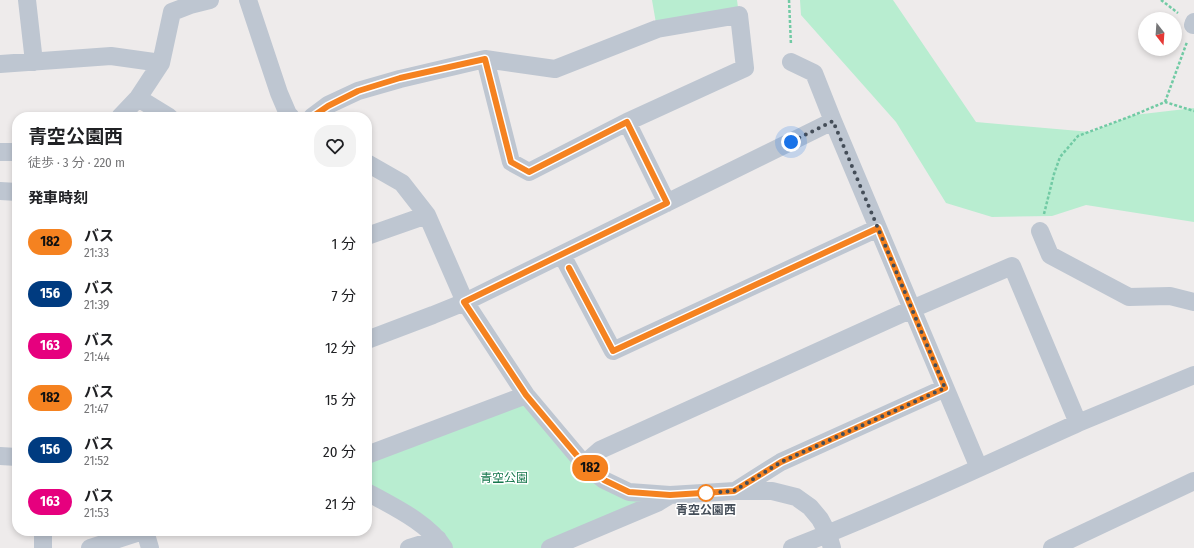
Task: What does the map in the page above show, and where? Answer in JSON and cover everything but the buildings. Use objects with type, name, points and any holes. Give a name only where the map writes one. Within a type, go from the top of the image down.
[{"type":"street","points":[[27,0],[34,62]]},
{"type":"street","points":[[125,112],[138,98],[161,63],[172,12],[190,5],[210,0]]},
{"type":"street","points":[[248,0],[279,93],[287,112]]},
{"type":"street","points":[[319,112],[358,91],[400,78],[485,59],[555,69],[657,29],[739,15],[745,68],[627,122],[529,172],[511,162],[485,59]]},
{"type":"street","points":[[0,64],[111,56],[161,63]]},
{"type":"street","points":[[791,62],[814,74],[979,468]]},
{"type":"street","points":[[138,98],[161,112]]},
{"type":"street","points":[[372,338],[464,302],[833,121]]},
{"type":"street","points":[[627,122],[667,203]]},
{"type":"street","points":[[0,152],[12,152]]},
{"type":"street","points":[[372,166],[402,183],[427,215],[464,302],[526,395],[584,464],[604,480],[629,492],[670,495],[734,491],[772,491],[796,497],[810,507],[820,519],[830,541]]},
{"type":"street","points":[[0,191],[12,192]]},
{"type":"street","points":[[372,234],[427,215]]},
{"type":"street","points":[[562,255],[613,351],[878,228]]},
{"type":"street","points":[[1040,231],[1050,255],[1129,297],[1170,296],[1194,302]]},
{"type":"street","points":[[584,464],[600,450],[912,309],[1012,266],[1078,423]]},
{"type":"street","points":[[792,548],[830,541],[979,468],[1078,423],[1194,375]]},
{"type":"street","points":[[734,491],[781,462],[945,388]]},
{"type":"street","points":[[372,452],[526,395]]},
{"type":"street","points":[[0,456],[12,457]]},
{"type":"street","points":[[1052,548],[1194,481]]},
{"type":"street","points":[[372,495],[412,518],[441,544]]},
{"type":"street","points":[[550,548],[657,503],[670,495]]},
{"type":"street","points":[[43,536],[43,548]]},
{"type":"street","points":[[90,548],[128,536]]},
{"type":"street","points":[[146,536],[150,548]]},
{"type":"street","points":[[409,548],[441,544]]},
{"type":"path","points":[[789,0],[791,62]]},
{"type":"path","points":[[1161,0],[1194,24],[1165,102]]},
{"type":"path","points":[[1040,231],[1054,174],[1060,157],[1078,136],[1165,102],[1194,111]]},
{"type":"green space","points":[[652,0],[737,0],[739,15],[657,29]]},
{"type":"green space","points":[[800,0],[893,0],[976,122],[1091,132],[1134,115],[1194,108],[1194,222],[1086,205],[1052,216],[992,217],[946,203],[896,122],[801,15]]},
{"type":"green space","name":"青空公園","points":[[526,395],[604,480],[670,495],[550,548],[444,548],[372,496],[372,453]]},
{"type":"bus line","name":"182","points":[[319,112],[358,91],[400,78],[485,59],[511,162],[529,172],[627,122],[667,203],[464,302],[526,395],[584,464],[604,480],[629,492],[670,495],[734,491],[781,462],[945,388],[878,228],[613,351],[569,268]]},
{"type":"place","name":"青空公園西","points":[[706,493]]},
{"type":"route","points":[[706,493],[734,491],[781,462],[945,388],[833,121],[791,142]]}]
